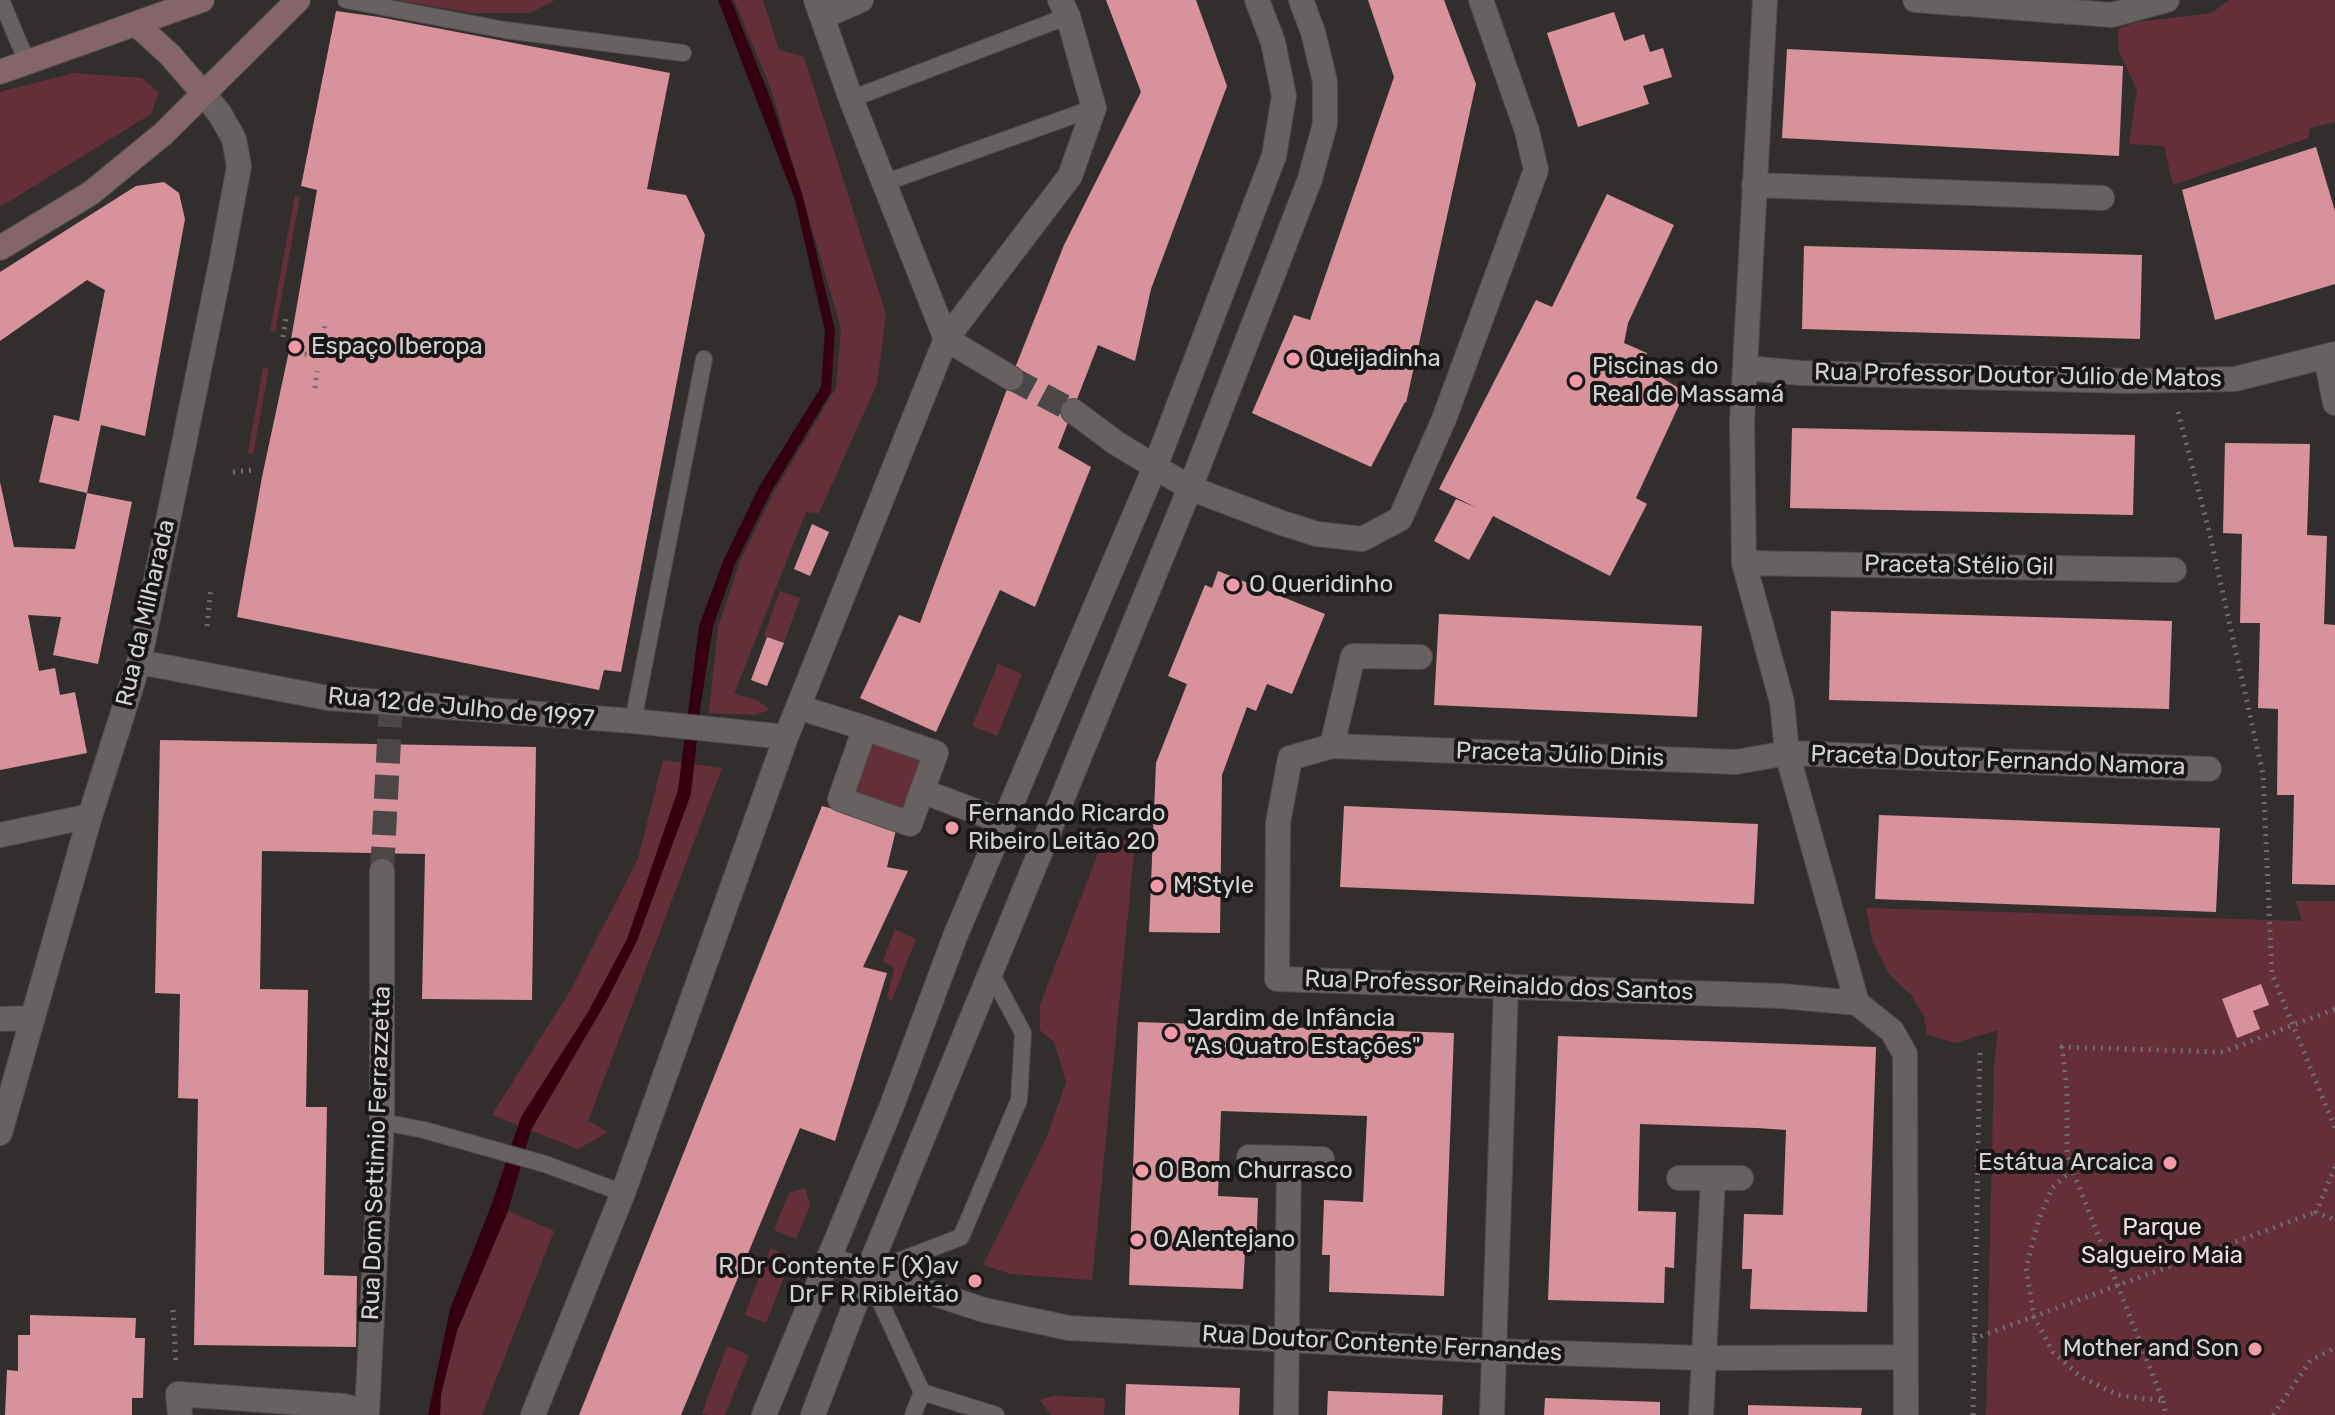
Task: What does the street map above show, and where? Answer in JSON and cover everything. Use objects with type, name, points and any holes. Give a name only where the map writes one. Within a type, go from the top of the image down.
[{"type":"main road","points":[[0,72],[202,0]]},
{"type":"main road","points":[[0,248],[91,193],[163,134],[298,0]]},
{"type":"main road","points":[[136,24],[170,55],[203,93]]},
{"type":"street","points":[[861,0],[819,9],[884,183],[946,339],[1011,378]]},
{"type":"street","points":[[764,1415],[891,1108],[956,934],[1155,467],[1274,156],[1284,96],[1273,42],[1257,0]]},
{"type":"street","points":[[813,1415],[867,1273],[1190,488],[1310,179],[1325,124],[1325,82],[1313,32],[1301,0]]},
{"type":"street","points":[[1073,411],[1116,443],[1190,488],[1317,534],[1362,539],[1400,519],[1444,419],[1536,170],[1527,131],[1481,0]]},
{"type":"street","points":[[1765,0],[1742,422],[1744,563],[1782,702],[1787,753],[1857,1003],[1892,1031],[1905,1054],[1906,1415]]},
{"type":"street","points":[[1915,0],[2112,15],[2163,1]]},
{"type":"street","points":[[533,1415],[623,1193],[786,737],[946,339],[1070,176],[1094,108],[1064,8]]},
{"type":"street","name":"Rua da Milharada","points":[[0,1133],[90,816],[139,662],[239,166],[234,139],[203,93]]},
{"type":"street","points":[[1754,185],[2102,198]]},
{"type":"street","points":[[2331,356],[2335,403]]},
{"type":"street","name":"Rua Professor Doutor Júlio de Matos","points":[[1746,368],[1801,373],[2235,379],[2331,356]]},
{"type":"street","name":"Praceta Stélio Gil","points":[[1744,563],[2174,570]]},
{"type":"street","points":[[1332,746],[1353,656],[1420,657]]},
{"type":"street","name":"Rua 12 de Julho de 1997","points":[[139,662],[328,698],[633,721],[786,737]]},
{"type":"street","points":[[798,707],[865,728],[936,753],[910,824],[840,799],[865,728]]},
{"type":"street","name":"Praceta Júlio Dinis","points":[[1332,746],[1736,762],[1787,753]]},
{"type":"street","name":"Rua Professor Reinaldo dos Santos","points":[[1332,746],[1290,758],[1278,823],[1277,979],[1782,996],[1857,1003]]},
{"type":"street","name":"Praceta Doutor Fernando Namora","points":[[1787,753],[2209,769]]},
{"type":"street","points":[[922,791],[1004,822]]},
{"type":"street","points":[[0,835],[90,816]]},
{"type":"street","name":"Rua Dom Settimio Ferrazzetta","points":[[179,1405],[359,1412],[382,1122],[382,871]]},
{"type":"street","points":[[1492,1415],[1506,986]]},
{"type":"street","points":[[0,1019],[31,1018]]},
{"type":"street","points":[[1249,1157],[1322,1159]]},
{"type":"street","points":[[1286,1415],[1289,1158]]},
{"type":"street","points":[[1679,1178],[1741,1178]]},
{"type":"street","points":[[1701,1415],[1713,1178]]},
{"type":"street","name":"Rua Doutor Contente Fernandes","points":[[828,1259],[984,1310],[1069,1328],[1493,1351],[1702,1358],[1906,1357]]},
{"type":"lane","points":[[1,0],[27,62]]},
{"type":"lane","points":[[346,0],[505,30],[683,53]]},
{"type":"lane","points":[[851,99],[1064,8]]},
{"type":"lane","points":[[884,183],[1094,108]]},
{"type":"lane","points":[[633,721],[704,359]]},
{"type":"lane","points":[[913,1415],[922,1392],[867,1273],[961,1237],[1019,1100],[1023,1033],[991,973]]},
{"type":"lane","points":[[382,1122],[424,1130],[545,1164],[623,1193]]},
{"type":"lane","points":[[922,1392],[996,1415]]},
{"type":"path","points":[[283,337],[286,317]]},
{"type":"path","points":[[322,344],[325,324]]},
{"type":"path","points":[[289,351],[320,357]]},
{"type":"path","points":[[315,388],[317,371]]},
{"type":"path","points":[[2170,380],[2209,531],[2263,774],[2272,974],[2335,1128]]},
{"type":"path","points":[[233,472],[255,470]]},
{"type":"path","points":[[207,626],[211,587]]},
{"type":"path","points":[[2166,1415],[2067,1156],[2067,1089],[2062,1047],[2223,1052],[2335,1009]]},
{"type":"path","points":[[1973,1415],[1980,1049]]},
{"type":"path","points":[[2316,1212],[2335,1167]]},
{"type":"path","points":[[2072,1170],[2052,1188],[2026,1268],[2034,1317],[2053,1352],[2081,1377],[2118,1395],[2163,1401]]},
{"type":"path","points":[[1973,1339],[2316,1212],[2335,1220]]},
{"type":"path","points":[[173,1310],[179,1405]]},
{"type":"path","points":[[2273,1415],[2311,1360],[2335,1348]]},
{"type":"green space","points":[[396,0],[555,0],[530,13],[472,13]]},
{"type":"green space","points":[[734,0],[763,0],[779,50],[804,57],[886,314],[877,384],[819,513],[806,512],[734,694],[757,700],[770,710],[755,715],[709,713],[718,627],[740,561],[774,492],[836,388],[841,328],[771,89]]},
{"type":"green space","points":[[2229,0],[2335,0],[2335,122],[2310,128],[2308,138],[2173,185],[2164,146],[2129,144],[2137,90],[2119,51],[2118,29],[2137,22],[2212,13]]},
{"type":"green space","points":[[74,73],[142,78],[159,93],[151,114],[0,207],[0,92]]},
{"type":"green space","points":[[295,195],[300,197],[275,332],[270,331]]},
{"type":"green space","points":[[263,368],[269,369],[253,454],[248,453]]},
{"type":"green space","points":[[780,591],[800,598],[784,643],[764,636]]},
{"type":"green space","points":[[998,664],[1022,674],[997,736],[972,726]]},
{"type":"green space","points":[[865,728],[936,753],[910,824],[840,799]]},
{"type":"green space","points":[[663,760],[722,768],[588,1121],[608,1132],[578,1149],[492,1115],[570,991],[638,859]]},
{"type":"green space","points":[[1105,835],[1135,842],[1092,1280],[1011,1274],[983,1265],[1046,1139],[1066,1082],[1054,1042],[1040,1030],[1040,1005]]},
{"type":"green space","name":"Parque Salgueiro Maia","points":[[2296,901],[2335,901],[2335,1415],[1986,1415],[1994,1066],[1998,1030],[1955,1043],[1927,1035],[1924,1016],[1911,995],[1889,974],[1873,943],[1866,908],[2302,921]]},
{"type":"green space","points":[[895,929],[916,939],[891,1002],[887,997],[894,968],[883,961]]},
{"type":"green space","points":[[805,1188],[810,1205],[796,1239],[774,1230],[789,1193]]},
{"type":"green space","points":[[508,1211],[554,1231],[482,1415],[440,1415],[441,1394],[457,1331]]},
{"type":"green space","points":[[770,1248],[792,1257],[766,1323],[745,1315]]},
{"type":"green space","points":[[727,1346],[749,1355],[725,1415],[707,1415],[702,1413]]},
{"type":"green space","points":[[1053,1396],[1105,1398],[1104,1415],[1051,1415],[1040,1400]]},
{"type":"shaded area","points":[[718,0],[731,0],[771,100],[803,197],[835,330],[831,392],[771,492],[735,564],[713,627],[691,794],[637,941],[606,1002],[531,1130],[508,1211],[457,1331],[441,1394],[440,1415],[428,1415],[450,1309],[491,1206],[521,1117],[588,1012],[627,939],[678,790],[699,626],[724,559],[759,487],[821,387],[825,331],[795,200]]},
{"type":"building","points":[[1106,0],[1196,0],[1227,86],[1151,289],[1135,361],[1098,345],[1058,448],[1091,467],[1035,607],[1000,590],[936,732],[860,698],[899,615],[920,623],[1064,245],[1141,92]]},
{"type":"building","points":[[1368,0],[1444,0],[1476,84],[1406,403],[1371,467],[1252,413],[1294,315],[1310,320],[1394,77]]},
{"type":"building","points":[[336,11],[670,73],[647,189],[686,195],[705,235],[621,672],[604,670],[599,690],[237,617],[317,190],[301,186]]},
{"type":"building","points":[[1614,12],[1624,41],[1644,34],[1650,52],[1663,48],[1672,77],[1643,86],[1649,104],[1578,127],[1547,33]]},
{"type":"building","points":[[1787,49],[2123,66],[2119,156],[1782,138]]},
{"type":"building","points":[[2316,147],[2335,211],[2335,284],[2215,320],[2182,190]]},
{"type":"building","points":[[164,182],[179,193],[185,219],[145,436],[101,425],[87,493],[39,482],[54,415],[79,421],[105,290],[87,280],[0,341],[0,272],[136,186]]},
{"type":"building","points":[[1607,194],[1674,225],[1628,323],[1624,343],[1647,353],[1641,365],[1685,392],[1636,498],[1647,504],[1610,576],[1493,516],[1469,560],[1434,541],[1456,499],[1477,508],[1439,489],[1536,300],[1552,307]]},
{"type":"building","points":[[1804,246],[2142,255],[2140,339],[1802,329]]},
{"type":"building","points":[[1792,428],[2135,435],[2133,515],[1790,508]]},
{"type":"building","points":[[2225,443],[2310,444],[2307,535],[2327,536],[2324,624],[2335,625],[2335,885],[2292,884],[2294,795],[2277,795],[2278,709],[2258,708],[2260,623],[2240,623],[2242,534],[2223,533]]},
{"type":"building","points":[[0,482],[14,547],[75,549],[87,493],[132,502],[98,664],[53,655],[61,617],[28,615],[39,671],[55,668],[60,695],[75,692],[87,753],[0,770]]},
{"type":"building","points":[[812,524],[829,532],[810,576],[794,569]]},
{"type":"building","points":[[1218,571],[1325,614],[1292,694],[1267,684],[1256,711],[1247,707],[1222,775],[1220,933],[1149,932],[1156,763],[1187,684],[1168,676],[1205,585],[1212,588]]},
{"type":"building","points":[[1831,611],[2172,621],[2169,709],[1829,700]]},
{"type":"building","points":[[1439,614],[1702,626],[1697,717],[1434,705]]},
{"type":"building","points":[[767,637],[784,643],[767,686],[751,680]]},
{"type":"building","points":[[160,740],[536,747],[532,1000],[422,999],[425,854],[262,851],[260,989],[308,990],[306,1107],[327,1107],[324,1275],[357,1276],[356,1347],[194,1345],[198,1099],[178,1098],[180,994],[155,993]]},
{"type":"building","points":[[822,806],[897,826],[887,867],[908,871],[863,967],[887,973],[835,1141],[800,1128],[681,1415],[579,1415]]},
{"type":"building","points":[[1344,806],[1758,824],[1754,904],[1340,887]]},
{"type":"building","points":[[1879,815],[2220,828],[2216,912],[1875,899]]},
{"type":"building","points":[[2261,984],[2269,1005],[2253,1011],[2260,1029],[2237,1038],[2222,999]]},
{"type":"building","points":[[1138,1022],[1454,1033],[1444,1296],[1329,1292],[1330,1255],[1322,1255],[1324,1200],[1363,1202],[1367,1116],[1221,1111],[1218,1196],[1258,1198],[1256,1252],[1245,1252],[1243,1289],[1129,1285]]},
{"type":"building","points":[[1558,1036],[1876,1047],[1867,1312],[1750,1309],[1752,1269],[1742,1269],[1744,1214],[1783,1215],[1786,1130],[1757,1128],[1640,1124],[1638,1211],[1676,1212],[1674,1268],[1665,1267],[1664,1303],[1548,1300]]},
{"type":"building","points":[[30,1315],[136,1318],[135,1338],[145,1338],[143,1398],[132,1398],[132,1415],[5,1415],[7,1370],[18,1371],[18,1335],[30,1335]]},
{"type":"building","points":[[1126,1384],[1240,1388],[1239,1415],[1125,1415]]},
{"type":"building","points":[[1328,1391],[1443,1395],[1442,1415],[1327,1415]]},
{"type":"building","points":[[1545,1398],[1660,1402],[1660,1415],[1544,1415]]},
{"type":"building","points":[[1748,1405],[1862,1408],[1861,1415],[1748,1415]]},
{"type":"tunnel","points":[[1011,378],[1073,411]]},
{"type":"tunnel","points":[[382,871],[391,704]]},
{"type":"place","name":"Espaço Iberopa","points":[[295,347]]},
{"type":"place","name":"Queijadinha","points":[[1293,359]]},
{"type":"place","name":"Piscinas do Real de Massamá","points":[[1576,381]]},
{"type":"place","name":"O Queridinho","points":[[1233,585]]},
{"type":"place","name":"Fernando Ricardo Ribeiro Leitão 20","points":[[952,828]]},
{"type":"place","name":"M'Style","points":[[1157,886]]},
{"type":"place","name":"Jardim de Infância \"As Quatro Estações\"","points":[[1171,1033]]},
{"type":"place","name":"Estátua Arcaica","points":[[2170,1163]]},
{"type":"place","name":"O Bom Churrasco","points":[[1142,1171]]},
{"type":"place","name":"O Alentejano","points":[[1137,1240]]},
{"type":"place","name":"R Dr Contente F (X)av Dr F R Ribleitão","points":[[975,1281]]},
{"type":"place","name":"Mother and Son","points":[[2255,1349]]}]
